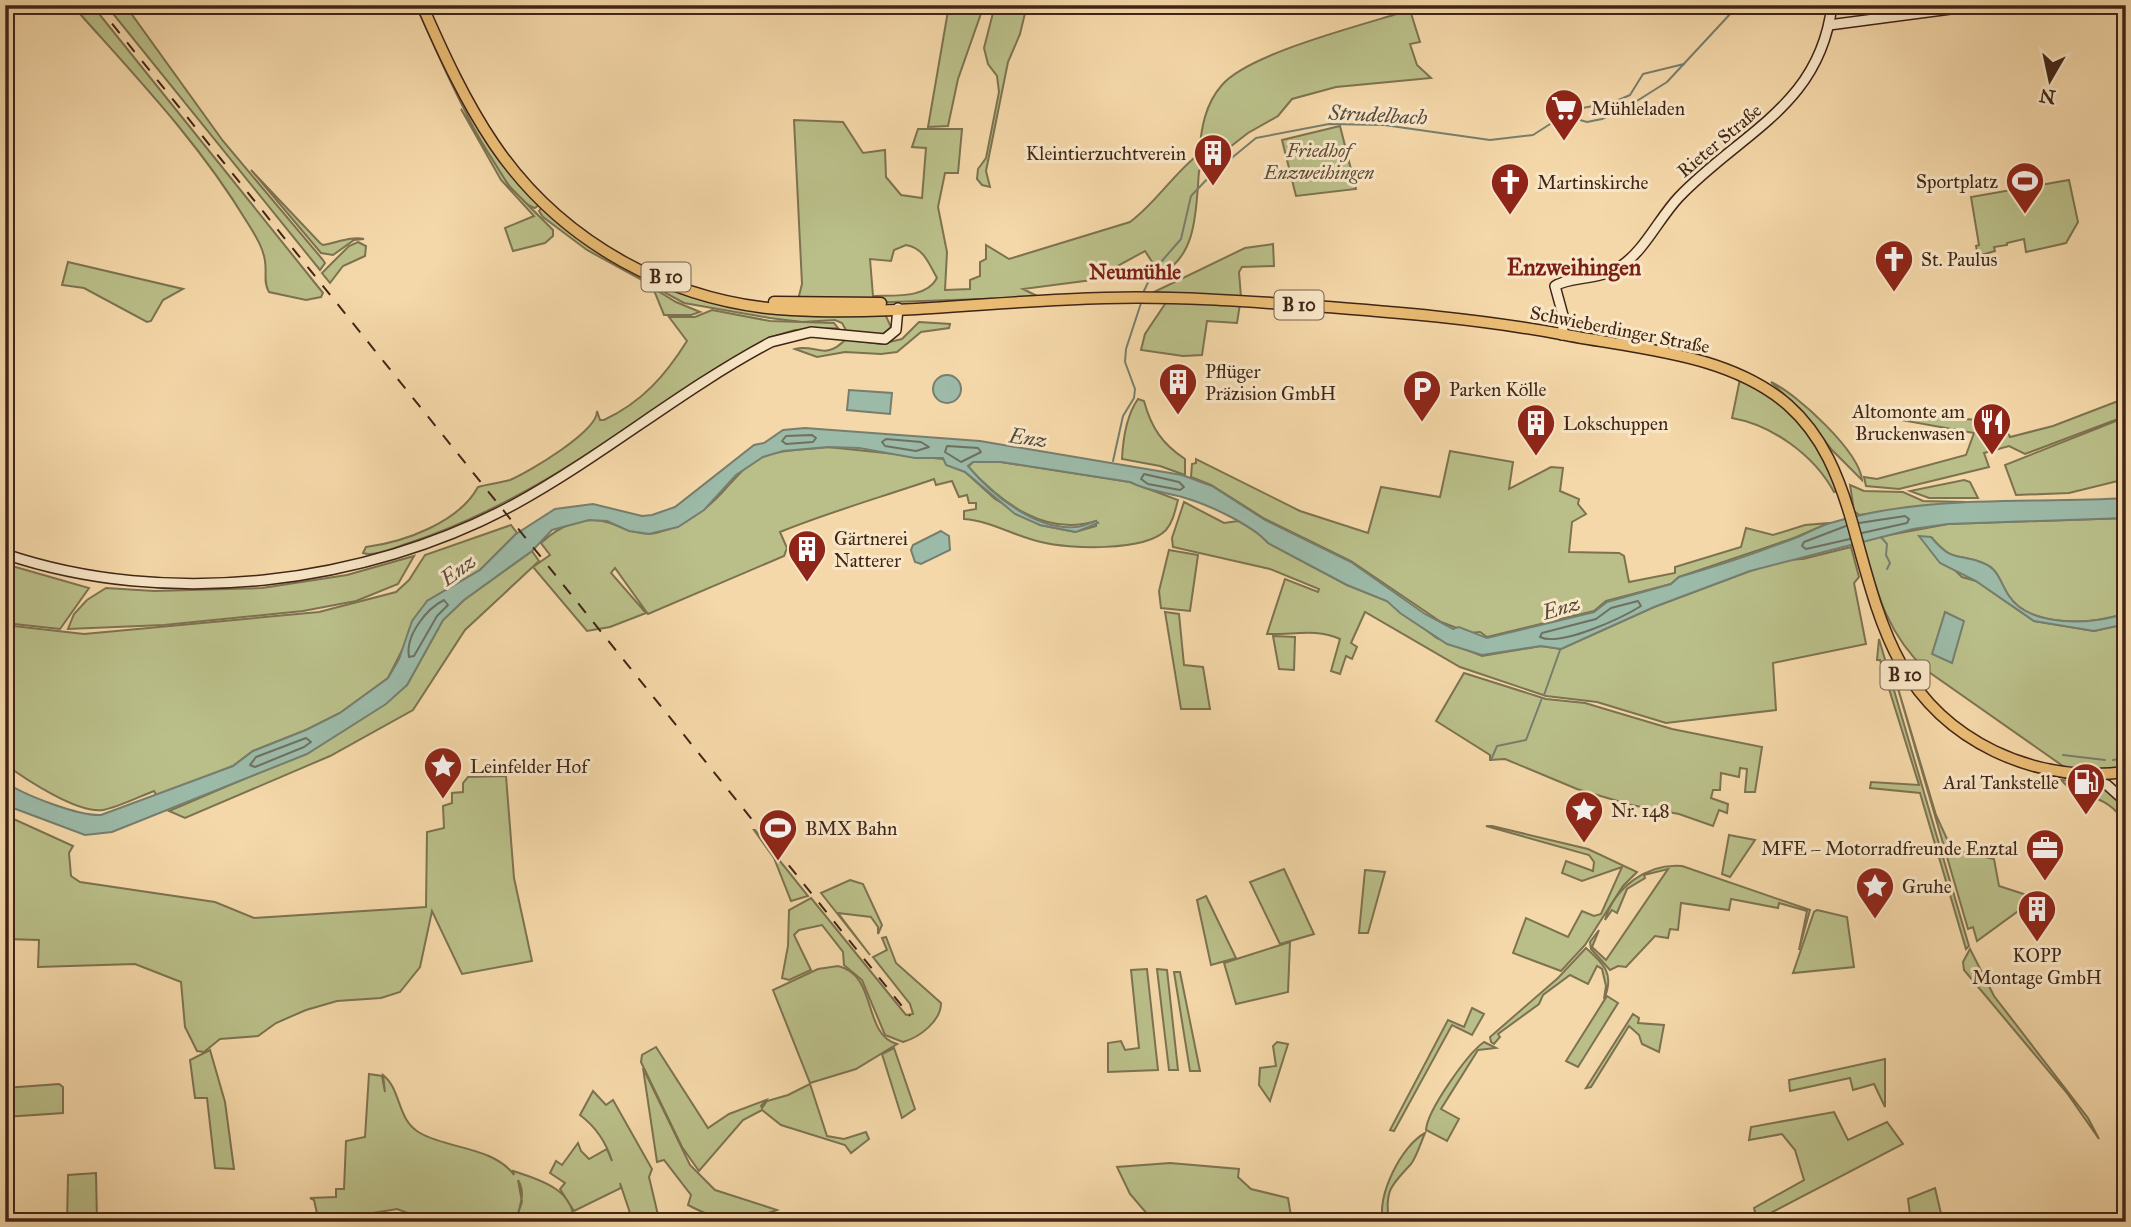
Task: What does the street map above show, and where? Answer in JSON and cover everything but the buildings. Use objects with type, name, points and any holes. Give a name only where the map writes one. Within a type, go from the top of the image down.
[{"type":"main road","name":"B 10","points":[[422,5],[468,102],[504,158],[549,209],[601,249],[668,284],[740,304],[793,310],[898,304]]},
{"type":"main road","name":"B 10","points":[[428,5],[467,88],[503,148],[540,193],[595,239],[659,274],[719,294],[779,303],[898,304]]},
{"type":"main road","name":"Schwieberdinger Straße","points":[[898,304],[1149,297],[1471,319],[1700,362],[1743,377],[1769,391],[1794,411],[1816,436],[1837,474],[1870,587],[1899,665],[1912,685],[1961,732],[1995,751],[2034,766],[2073,774],[2121,772]]},
{"type":"street","name":"Rieter Straße","points":[[1562,335],[1564,323],[1555,286],[1598,277],[1627,261],[1679,196],[1793,99],[1814,65],[1829,24],[1832,5]]},
{"type":"street","points":[[1829,24],[1981,5]]},
{"type":"street","points":[[5,554],[48,567],[100,576],[191,582],[286,576],[380,556],[449,533],[513,505],[771,342],[810,332],[885,339],[896,330],[898,304]]},
{"type":"street","points":[[2121,772],[2115,787],[2124,797]]},
{"type":"street","points":[[2073,774],[2102,783],[2124,797]]},
{"type":"green space","points":[[72,5],[92,5],[323,293],[321,297],[306,300],[269,292],[261,246],[228,192],[187,136]]},
{"type":"green space","points":[[106,5],[125,5],[223,141],[323,260],[325,263],[320,270]]},
{"type":"green space","points":[[416,5],[419,5],[444,60],[539,205],[535,208],[520,198],[486,150],[451,83]]},
{"type":"green space","points":[[949,5],[984,5],[958,79],[948,126],[928,127]]},
{"type":"green space","points":[[995,5],[1027,5],[1020,34],[1008,62],[986,171],[990,187],[982,185],[977,179],[978,169],[986,158],[999,92],[997,76],[988,64],[984,48]]},
{"type":"green space","points":[[1410,10],[1420,42],[1410,44],[1417,65],[1431,78],[1336,87],[1292,99],[1278,116],[1248,133],[1199,171],[1193,229],[1188,243],[1182,256],[1160,274],[1145,251],[1092,280],[1023,289],[1039,297],[834,304],[798,300],[802,284],[794,120],[843,122],[863,153],[885,150],[886,177],[901,195],[922,198],[926,148],[912,147],[918,129],[962,129],[958,173],[945,173],[938,207],[947,252],[945,290],[970,289],[970,280],[980,276],[980,262],[986,259],[986,245],[1009,259],[1130,222],[1199,154],[1203,126],[1212,100],[1222,85],[1236,73],[1282,51]],"holes":[[[906,245],[925,257],[937,278],[932,285],[909,295],[873,296],[870,259],[891,261],[894,250]]]},
{"type":"green space","points":[[461,109],[509,186],[553,230],[553,236],[545,243],[513,251],[505,228],[534,216],[501,180]]},
{"type":"green space","name":"Friedhof Enzweihingen","points":[[1340,126],[1356,189],[1296,196],[1282,140]]},
{"type":"green space","points":[[251,170],[323,245],[349,239],[364,239],[354,240],[333,255],[321,253]]},
{"type":"green space","name":"Sportplatz","points":[[2069,180],[2078,222],[2066,243],[2026,252],[2024,239],[1994,247],[1995,251],[1978,256],[1976,246],[1979,245],[1971,197]]},
{"type":"green space","points":[[542,207],[574,234],[704,298],[885,314],[891,327],[882,335],[847,332],[842,323],[835,320],[802,322],[684,303],[587,250],[543,217],[539,211]]},
{"type":"green space","points":[[358,242],[366,246],[365,256],[343,266],[330,283],[322,273],[349,246]]},
{"type":"green space","points":[[1273,244],[1274,266],[1242,267],[1239,272],[1241,297],[1154,292],[1245,248]]},
{"type":"green space","points":[[68,262],[183,289],[163,300],[151,321],[147,322],[84,288],[62,285]]},
{"type":"green space","points":[[653,288],[700,312],[691,315],[664,315]]},
{"type":"green space","points":[[1167,301],[1240,304],[1237,323],[1207,321],[1202,355],[1183,356],[1141,350],[1145,334]]},
{"type":"green space","points":[[712,310],[770,321],[834,323],[838,328],[795,330],[768,338],[594,450],[504,502],[409,543],[380,553],[363,553],[366,547],[414,535],[444,520],[458,510],[478,487],[510,480],[532,469],[575,440],[594,419],[597,411],[600,420],[604,420],[630,405],[661,377],[687,341],[669,317],[695,317]]},
{"type":"green space","points":[[919,322],[950,324],[949,328],[921,332],[897,352],[845,352],[817,357],[795,349],[825,351],[838,346],[846,339],[881,344],[902,339]]},
{"type":"green space","points":[[1740,379],[1773,399],[1800,425],[1821,456],[1837,491],[1834,492],[1826,478],[1791,444],[1762,427],[1732,418]]},
{"type":"green space","points":[[1771,382],[1796,398],[1839,439],[1858,468],[1862,480],[1832,450],[1800,409]]},
{"type":"green space","points":[[2126,398],[2126,416],[2025,454],[2009,446],[1984,453],[1989,467],[1899,489],[1866,486],[1864,477],[1877,479],[1966,455],[1974,433],[1879,416],[1880,412],[2002,422],[2010,437],[2053,426]]},
{"type":"green space","points":[[1138,399],[1144,401],[1154,427],[1164,441],[1185,459],[1185,475],[1160,466],[1122,459],[1126,428]]},
{"type":"green space","points":[[2126,417],[2126,479],[2069,493],[2016,495],[2005,465]]},
{"type":"green space","points":[[828,447],[943,459],[964,471],[995,499],[1040,525],[1075,532],[1096,526],[1096,521],[1077,525],[1042,520],[1010,504],[968,467],[973,462],[1001,462],[1130,482],[1178,500],[1168,527],[1156,537],[1106,547],[1069,546],[1041,542],[964,519],[964,511],[976,509],[976,503],[969,503],[967,495],[959,497],[952,481],[936,485],[934,479],[780,532],[787,548],[784,556],[648,614],[615,568],[611,573],[646,613],[610,627],[587,631],[533,567],[550,555],[541,543],[556,531],[573,523],[601,521],[644,533],[667,530],[704,509],[758,459],[779,452]]},
{"type":"green space","points":[[1450,451],[1513,462],[1509,489],[1551,467],[1563,468],[1560,491],[1579,499],[1578,504],[1586,514],[1572,522],[1569,552],[1619,553],[1624,556],[1629,582],[1675,573],[1675,567],[1741,547],[1746,528],[1773,535],[1805,525],[1829,523],[1794,538],[1679,577],[1671,584],[1606,601],[1594,611],[1487,637],[1480,632],[1470,633],[1441,622],[1351,561],[1265,519],[1211,485],[1191,477],[1192,464],[1196,463],[1196,459],[1300,511],[1368,533],[1381,487],[1440,497]]},
{"type":"green space","points":[[1964,480],[1970,482],[1978,498],[1929,498],[1910,491]]},
{"type":"green space","points":[[1850,485],[1864,491],[1903,492],[1923,501],[1966,502],[1859,515],[1854,511]]},
{"type":"green space","points":[[1184,502],[1224,523],[1238,521],[1259,533],[1268,543],[1347,585],[1387,601],[1437,638],[1482,656],[1541,646],[1561,649],[1654,607],[1750,571],[1782,560],[1803,559],[1851,547],[1859,577],[1854,583],[1866,644],[1773,663],[1776,710],[1666,723],[1597,702],[1546,696],[1460,667],[1365,612],[1351,643],[1357,647],[1352,659],[1346,656],[1340,674],[1331,671],[1340,639],[1313,633],[1267,634],[1285,579],[1318,592],[1319,589],[1270,569],[1173,547],[1172,538]]},
{"type":"green space","points":[[2126,518],[2126,613],[2097,620],[2063,621],[2032,614],[2009,596],[1996,573],[1988,566],[1950,554],[1931,537],[1920,537],[1962,577],[1976,581],[2034,621],[2094,631],[2126,624],[2126,768],[2070,771],[1926,670],[1901,641],[1884,610],[1862,540],[1948,524]]},
{"type":"green space","points":[[511,525],[517,533],[480,570],[427,601],[388,678],[340,713],[253,751],[233,766],[157,796],[154,791],[103,810],[92,810],[66,801],[5,764],[13,742],[5,730],[5,625],[84,634],[319,612],[396,592],[409,580],[425,555]]},
{"type":"green space","points":[[1169,550],[1198,555],[1190,611],[1161,608],[1159,591]]},
{"type":"green space","points":[[532,551],[539,561],[465,630],[413,710],[330,756],[185,818],[169,811],[256,774],[407,685],[443,620],[464,600]]},
{"type":"green space","points":[[414,556],[398,584],[356,601],[303,611],[164,625],[68,629],[74,614],[87,600],[106,588],[154,591],[262,588],[347,575]]},
{"type":"green space","points":[[5,564],[89,588],[60,629],[5,623]]},
{"type":"green space","points":[[1165,612],[1179,614],[1184,665],[1203,667],[1210,709],[1181,709]]},
{"type":"green space","points":[[1273,636],[1295,637],[1294,670],[1279,669]]},
{"type":"green space","points":[[1879,639],[1969,946],[1966,949],[1920,793],[1870,788],[1871,782],[1919,785],[1880,660],[1877,660]]},
{"type":"green space","points":[[1464,673],[1546,699],[1585,703],[1672,729],[1762,747],[1755,792],[1745,792],[1747,769],[1740,768],[1739,777],[1721,773],[1720,790],[1713,790],[1711,798],[1728,804],[1727,813],[1719,810],[1713,826],[1679,814],[1631,805],[1577,789],[1505,759],[1490,760],[1490,755],[1436,721]]},
{"type":"green space","points":[[1894,675],[1936,815],[1952,850],[1994,859],[1999,886],[2036,898],[1977,941],[1973,927],[1968,929]]},
{"type":"green space","points":[[506,776],[514,878],[532,961],[462,974],[432,911],[420,967],[400,992],[381,998],[337,1001],[306,1010],[276,1023],[258,1036],[220,1039],[204,1052],[197,1051],[185,1027],[181,982],[135,964],[38,967],[39,940],[5,939],[5,815],[73,846],[69,853],[71,876],[80,882],[215,902],[254,918],[426,907],[427,832],[444,828],[443,806],[452,803],[452,793],[463,792],[463,783],[468,777]]},
{"type":"green space","points":[[2061,780],[2092,784],[2112,792],[2124,806],[2126,817],[2121,817],[2105,803],[2074,790]]},
{"type":"green space","points":[[1486,826],[1588,849],[1637,872],[1623,886],[1585,945],[1561,971],[1513,953],[1526,918],[1568,937],[1582,911],[1594,916],[1601,914],[1622,867],[1582,881],[1562,873],[1566,861],[1593,871],[1594,862],[1589,855]]},
{"type":"green space","name":"BMX Bahn","points":[[754,830],[808,896],[791,901],[774,858]]},
{"type":"green space","points":[[1729,835],[1755,840],[1730,877],[1722,874]]},
{"type":"green space","points":[[1669,866],[1682,866],[1810,910],[1799,950],[1807,911],[1779,903],[1778,908],[1731,899],[1729,910],[1681,903],[1678,930],[1670,929],[1668,938],[1655,936],[1626,967],[1618,966],[1610,970],[1591,949],[1590,942],[1599,930],[1592,947],[1606,960],[1668,869],[1644,875],[1645,878],[1627,889],[1617,913],[1612,910],[1605,920],[1609,908],[1624,888],[1645,873]]},
{"type":"green space","points":[[1284,869],[1314,934],[1280,944],[1250,882]]},
{"type":"green space","points":[[1365,870],[1385,872],[1368,933],[1359,933]]},
{"type":"green space","points":[[850,880],[863,884],[882,925],[878,934],[878,927],[871,917],[838,913],[870,955],[821,893]]},
{"type":"green space","points":[[1206,896],[1236,958],[1211,965],[1197,900]]},
{"type":"green space","points":[[811,898],[906,1015],[913,1014],[910,1004],[873,957],[887,950],[882,938],[886,937],[896,963],[941,1003],[937,1016],[928,1027],[903,1042],[885,1035],[862,980],[844,965],[843,952],[822,925],[799,930],[794,935],[811,970],[789,980],[782,978],[788,946],[789,910]]},
{"type":"green space","points":[[1817,910],[1847,917],[1854,967],[1793,973]]},
{"type":"green space","points":[[1290,942],[1288,992],[1236,1004],[1224,963]]},
{"type":"green space","points":[[1586,948],[1606,970],[1608,983],[1604,999],[1606,986],[1602,969],[1597,966],[1588,984],[1570,975],[1543,995],[1539,1004],[1498,1034],[1500,1037],[1494,1044],[1491,1042],[1490,1037],[1558,978]]},
{"type":"green space","points":[[1970,949],[1994,996],[2088,1118],[2099,1139],[2067,1093],[1964,970],[1963,962]]},
{"type":"green space","points":[[838,966],[851,972],[859,981],[879,1029],[886,1038],[897,1044],[856,1069],[810,1083],[773,990],[818,969]]},
{"type":"green space","points":[[1147,969],[1158,1070],[1108,1072],[1108,1043],[1121,1041],[1125,1050],[1139,1048],[1131,970]]},
{"type":"green space","points":[[1157,969],[1167,970],[1178,1070],[1169,1070]]},
{"type":"green space","points":[[1174,972],[1180,972],[1200,1071],[1190,1071]]},
{"type":"green space","points":[[1607,996],[1618,1003],[1578,1067],[1566,1061]]},
{"type":"green space","points":[[1472,1008],[1484,1014],[1472,1035],[1452,1025],[1394,1131],[1390,1130],[1448,1020],[1464,1027]]},
{"type":"green space","points":[[1633,1014],[1639,1018],[1638,1023],[1664,1025],[1659,1052],[1642,1044],[1639,1035],[1629,1026],[1591,1087],[1586,1088]]},
{"type":"green space","points":[[1277,1042],[1288,1044],[1270,1101],[1259,1085],[1260,1068],[1276,1066],[1273,1046]]},
{"type":"green space","points":[[1484,1042],[1496,1048],[1478,1050],[1441,1109],[1459,1119],[1447,1141],[1426,1130],[1428,1121],[1449,1083]]},
{"type":"green space","points":[[656,1047],[708,1128],[729,1114],[766,1100],[762,1108],[767,1101],[788,1095],[810,1084],[827,1136],[844,1139],[866,1132],[869,1139],[851,1153],[845,1145],[781,1125],[762,1110],[743,1120],[699,1171],[682,1147],[641,1062],[642,1055]]},
{"type":"green space","points":[[894,1048],[915,1109],[902,1118],[882,1054]]},
{"type":"green space","points":[[210,1050],[225,1102],[234,1169],[215,1168],[207,1098],[195,1098],[190,1060]]},
{"type":"green space","points":[[1885,1059],[1885,1107],[1874,1084],[1853,1090],[1850,1078],[1790,1091],[1789,1080]]},
{"type":"green space","points":[[643,1068],[690,1165],[715,1190],[777,1210],[752,1218],[732,1220],[712,1216],[688,1205],[691,1195],[664,1160],[657,1162]]},
{"type":"green space","points":[[369,1074],[382,1076],[385,1092],[383,1075],[389,1081],[407,1120],[420,1133],[495,1159],[514,1175],[513,1171],[544,1182],[562,1194],[568,1202],[573,1222],[517,1222],[519,1211],[515,1222],[432,1222],[397,1209],[319,1222],[314,1200],[310,1198],[336,1197],[336,1189],[344,1189],[346,1141],[365,1137]]},
{"type":"green space","points":[[59,1084],[63,1087],[63,1113],[5,1117],[5,1088]]},
{"type":"green space","points":[[593,1091],[606,1105],[613,1100],[652,1169],[649,1177],[658,1215],[633,1222],[620,1183],[621,1188],[574,1211],[560,1189],[565,1183],[550,1173],[556,1161],[562,1165],[578,1143],[589,1159],[607,1149],[612,1161],[607,1147],[600,1135],[580,1115]]},
{"type":"green space","points":[[1834,1112],[1848,1140],[1887,1122],[1903,1144],[1757,1220],[1754,1208],[1804,1180],[1795,1150],[1782,1134],[1749,1140],[1751,1127]]},
{"type":"green space","points":[[1425,1133],[1413,1161],[1391,1189],[1388,1202],[1389,1222],[1383,1222],[1384,1199],[1393,1172],[1407,1149]]},
{"type":"green space","points":[[1170,1163],[1239,1169],[1238,1177],[1251,1189],[1288,1198],[1292,1222],[1154,1222],[1130,1194],[1117,1167]]},
{"type":"green space","points":[[96,1173],[97,1222],[67,1222],[68,1175]]},
{"type":"green space","points":[[1935,1188],[1943,1222],[1884,1222],[1910,1215],[1908,1199]]},
{"type":"water","points":[[947,375],[957,379],[961,389],[957,399],[947,403],[937,399],[933,389],[937,379]]},
{"type":"water","points":[[849,390],[892,393],[890,414],[847,410]]},
{"type":"water","points":[[805,428],[980,441],[1182,475],[1212,486],[1265,520],[1351,562],[1425,614],[1453,629],[1459,627],[1487,638],[1594,612],[1607,602],[1671,584],[1679,577],[1766,549],[1824,525],[1869,513],[1942,504],[2126,498],[2126,518],[1948,524],[1913,529],[1750,571],[1654,607],[1561,649],[1541,646],[1482,655],[1447,644],[1400,613],[1387,601],[1347,585],[1268,543],[1228,516],[1182,497],[1130,482],[1001,462],[973,462],[968,466],[1002,499],[1030,517],[1060,526],[1078,527],[1096,521],[1098,523],[1076,532],[1040,525],[1015,514],[965,472],[946,465],[943,458],[915,458],[859,448],[828,447],[783,451],[763,457],[736,475],[704,510],[678,527],[649,534],[629,531],[607,521],[589,520],[552,530],[532,551],[464,600],[443,620],[407,685],[386,704],[307,754],[112,832],[85,835],[5,805],[5,782],[52,804],[101,815],[233,766],[253,751],[340,713],[388,678],[399,659],[412,621],[427,601],[480,570],[516,534],[555,509],[593,504],[642,516],[652,515],[675,507],[754,445],[764,443],[783,430]]},
{"type":"water","points":[[941,531],[949,536],[950,550],[921,564],[915,562],[911,550],[913,545]]},
{"type":"water","points":[[1919,536],[1931,537],[1950,554],[1988,566],[1996,573],[2009,596],[2032,614],[2047,619],[2080,621],[2126,613],[2126,624],[2094,631],[2034,621],[1976,581],[1940,563]]},
{"type":"water","points":[[1945,612],[1964,621],[1952,663],[1932,654]]},
{"type":"waterway","points":[[1573,111],[1580,120],[1587,122],[1602,119],[1632,104],[1667,82],[1732,12],[1752,5]]},
{"type":"waterway","name":"Strudelbach","points":[[1142,295],[1154,270],[1181,239],[1191,196],[1211,175],[1256,138],[1329,124],[1384,125],[1490,140],[1533,135],[1572,110],[1614,102],[1630,95],[1643,74],[1684,64]]},
{"type":"waterway","name":"Strudelbach","points":[[1113,461],[1123,416],[1134,398],[1135,389],[1125,362],[1126,349],[1142,300]]},
{"type":"waterway","points":[[1881,537],[1887,544],[1886,555],[1890,563],[1887,569]]},
{"type":"waterway","points":[[1544,695],[1560,650]]},
{"type":"waterway","points":[[1491,760],[1497,746],[1526,740],[1542,698]]},
{"type":"waterway","points":[[2063,755],[2105,760]]},
{"type":"waterway","points":[[2113,760],[2126,758]]},
{"type":"railway","points":[[97,5],[910,1016]]},
{"type":"place","name":"Mühleladen","points":[[1564,142]]},
{"type":"place","name":"Kleintierzuchtverein","points":[[1213,187]]},
{"type":"place","name":"Sportplatz","points":[[2025,215]]},
{"type":"place","name":"Martinskirche","points":[[1510,216]]},
{"type":"place","name":"St. Paulus","points":[[1894,293]]},
{"type":"place","name":"Pflüger Präzision GmbH","points":[[1178,416]]},
{"type":"place","name":"Parken Kölle","points":[[1422,423]]},
{"type":"place","name":"Altomonte am Bruckenwasen","points":[[1992,456]]},
{"type":"place","name":"Lokschuppen","points":[[1536,457]]},
{"type":"place","name":"Gärtnerei Natterer","points":[[807,583]]},
{"type":"place","name":"Leinfelder Hof","points":[[443,800]]},
{"type":"place","name":"Aral Tankstelle","points":[[2086,816]]},
{"type":"place","name":"Nr. 148","points":[[1584,844]]},
{"type":"place","name":"BMX Bahn","points":[[778,862]]},
{"type":"place","name":"MFE – Motorradfreunde Enztal","points":[[2045,882]]},
{"type":"place","name":"Gruhe","points":[[1875,920]]},
{"type":"place","name":"KOPP Montage GmbH","points":[[2037,943]]},
{"type":"district","name":"Enzweihingen","points":[[1574,267]]},
{"type":"district","name":"Neumühle","points":[[1135,272]]},
{"type":"water label","name":"Enz","points":[[1028,438]]},
{"type":"water label","name":"Enz","points":[[458,570]]},
{"type":"water label","name":"Enz","points":[[1561,608]]}]
